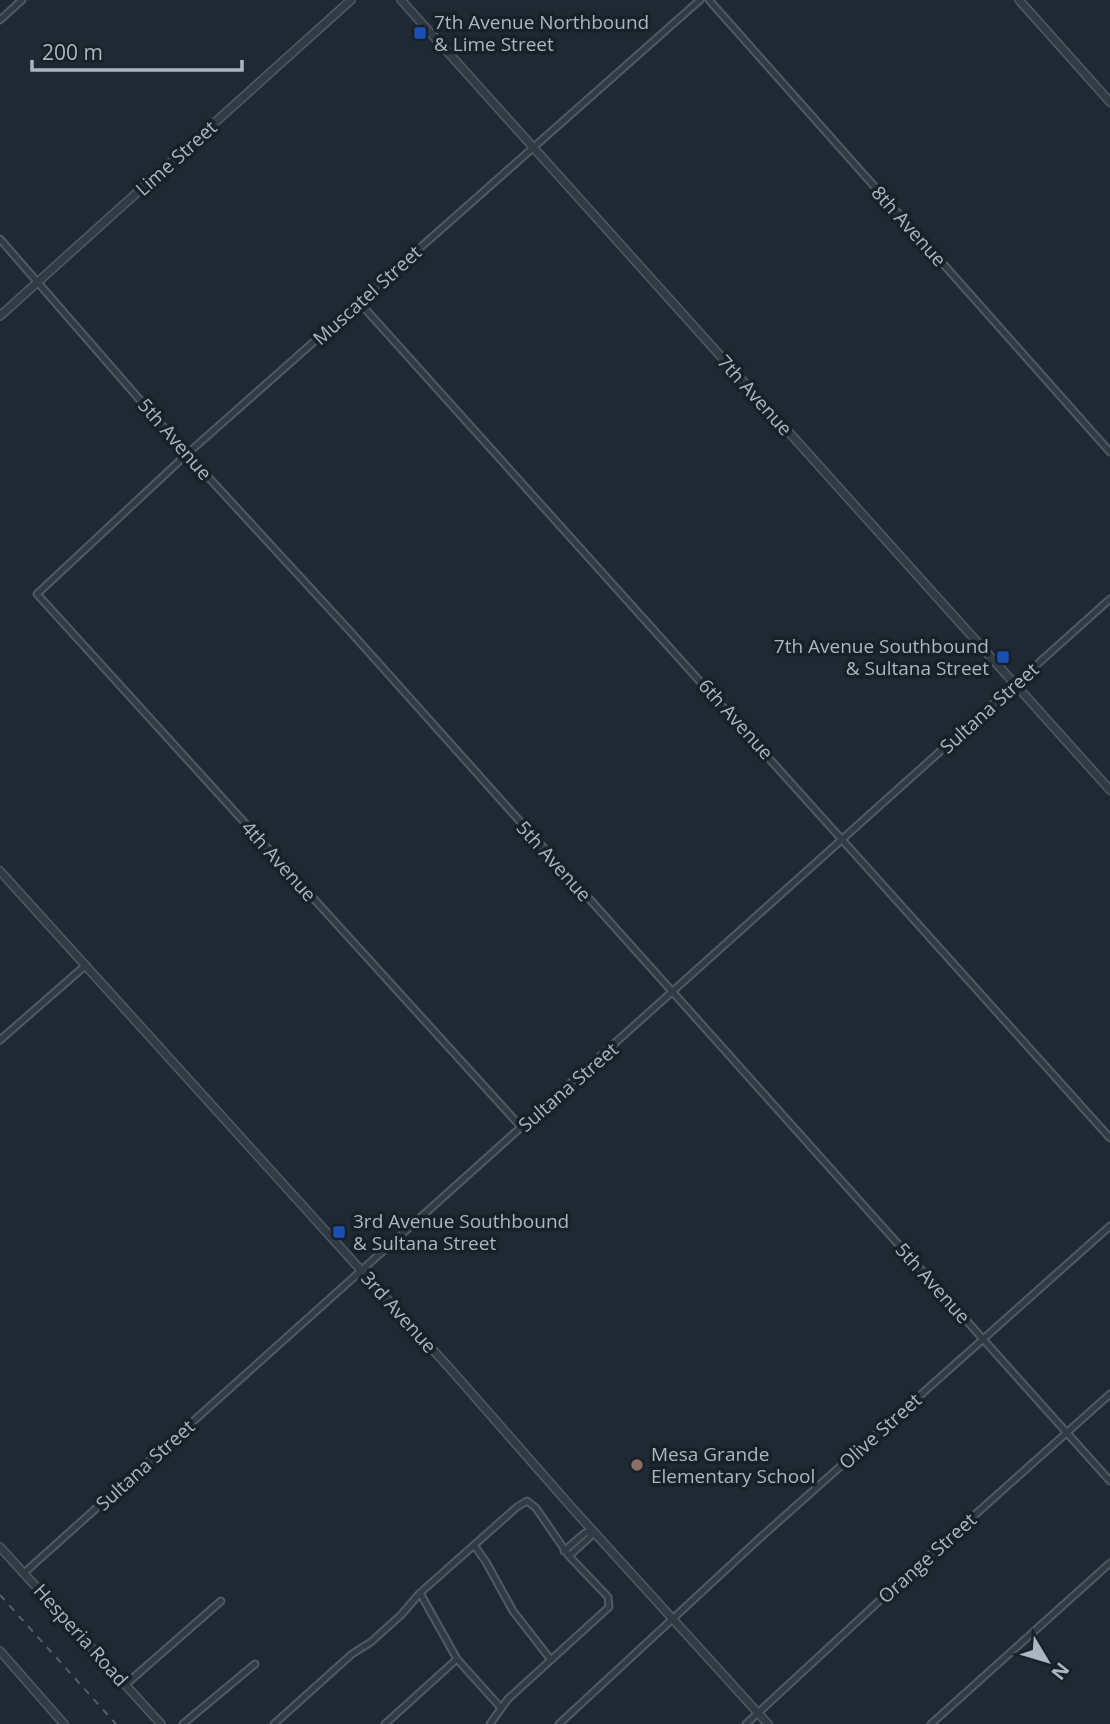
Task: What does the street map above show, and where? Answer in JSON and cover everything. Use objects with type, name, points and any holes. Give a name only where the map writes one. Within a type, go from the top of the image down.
[{"type":"street","points":[[0,20],[22,0]]},
{"type":"street","name":"Lime Street","points":[[0,316],[351,0]]},
{"type":"street","name":"7th Avenue","points":[[401,0],[1110,790]]},
{"type":"street","name":"Muscatel Street","points":[[37,594],[187,454],[700,0]]},
{"type":"street","name":"8th Avenue","points":[[709,0],[1110,452]]},
{"type":"street","points":[[1019,0],[1110,102]]},
{"type":"street","name":"5th Avenue","points":[[0,239],[187,454],[348,629],[1110,1481]]},
{"type":"street","name":"6th Avenue","points":[[359,302],[1110,1138]]},
{"type":"street","name":"4th Avenue","points":[[37,594],[522,1128]]},
{"type":"street","name":"Sultana Street","points":[[24,1573],[673,994],[1110,599]]},
{"type":"street","name":"3rd Avenue","points":[[0,871],[768,1724]]},
{"type":"street","points":[[0,1040],[86,965]]},
{"type":"street","name":"Olive Street","points":[[559,1724],[672,1619],[1110,1226]]},
{"type":"street","name":"Orange Street","points":[[746,1724],[1110,1394]]},
{"type":"street","points":[[274,1724],[352,1654],[372,1642],[420,1593],[527,1501],[536,1508],[564,1550],[605,1593],[610,1602],[609,1607],[508,1699],[490,1724]]},
{"type":"street","points":[[564,1550],[585,1533],[593,1531]]},
{"type":"street","points":[[569,1556],[593,1531]]},
{"type":"street","points":[[474,1545],[513,1611],[551,1660]]},
{"type":"street","name":"Hesperia Road","points":[[0,1547],[161,1724]]},
{"type":"street","points":[[931,1724],[1110,1563]]},
{"type":"street","points":[[420,1593],[457,1659],[501,1708]]},
{"type":"street","points":[[125,1685],[221,1601]]},
{"type":"street","points":[[0,1651],[64,1724]]},
{"type":"street","points":[[385,1724],[457,1659]]},
{"type":"street","points":[[183,1724],[255,1664]]},
{"type":"railway","points":[[0,1595],[116,1724]]},
{"type":"place","name":"7th Avenue Northbound & Lime Street","points":[[420,33]]},
{"type":"place","name":"7th Avenue Southbound & Sultana Street","points":[[1003,657]]},
{"type":"place","name":"3rd Avenue Southbound & Sultana Street","points":[[339,1232]]},
{"type":"place","name":"Mesa Grande Elementary School","points":[[637,1465]]}]
